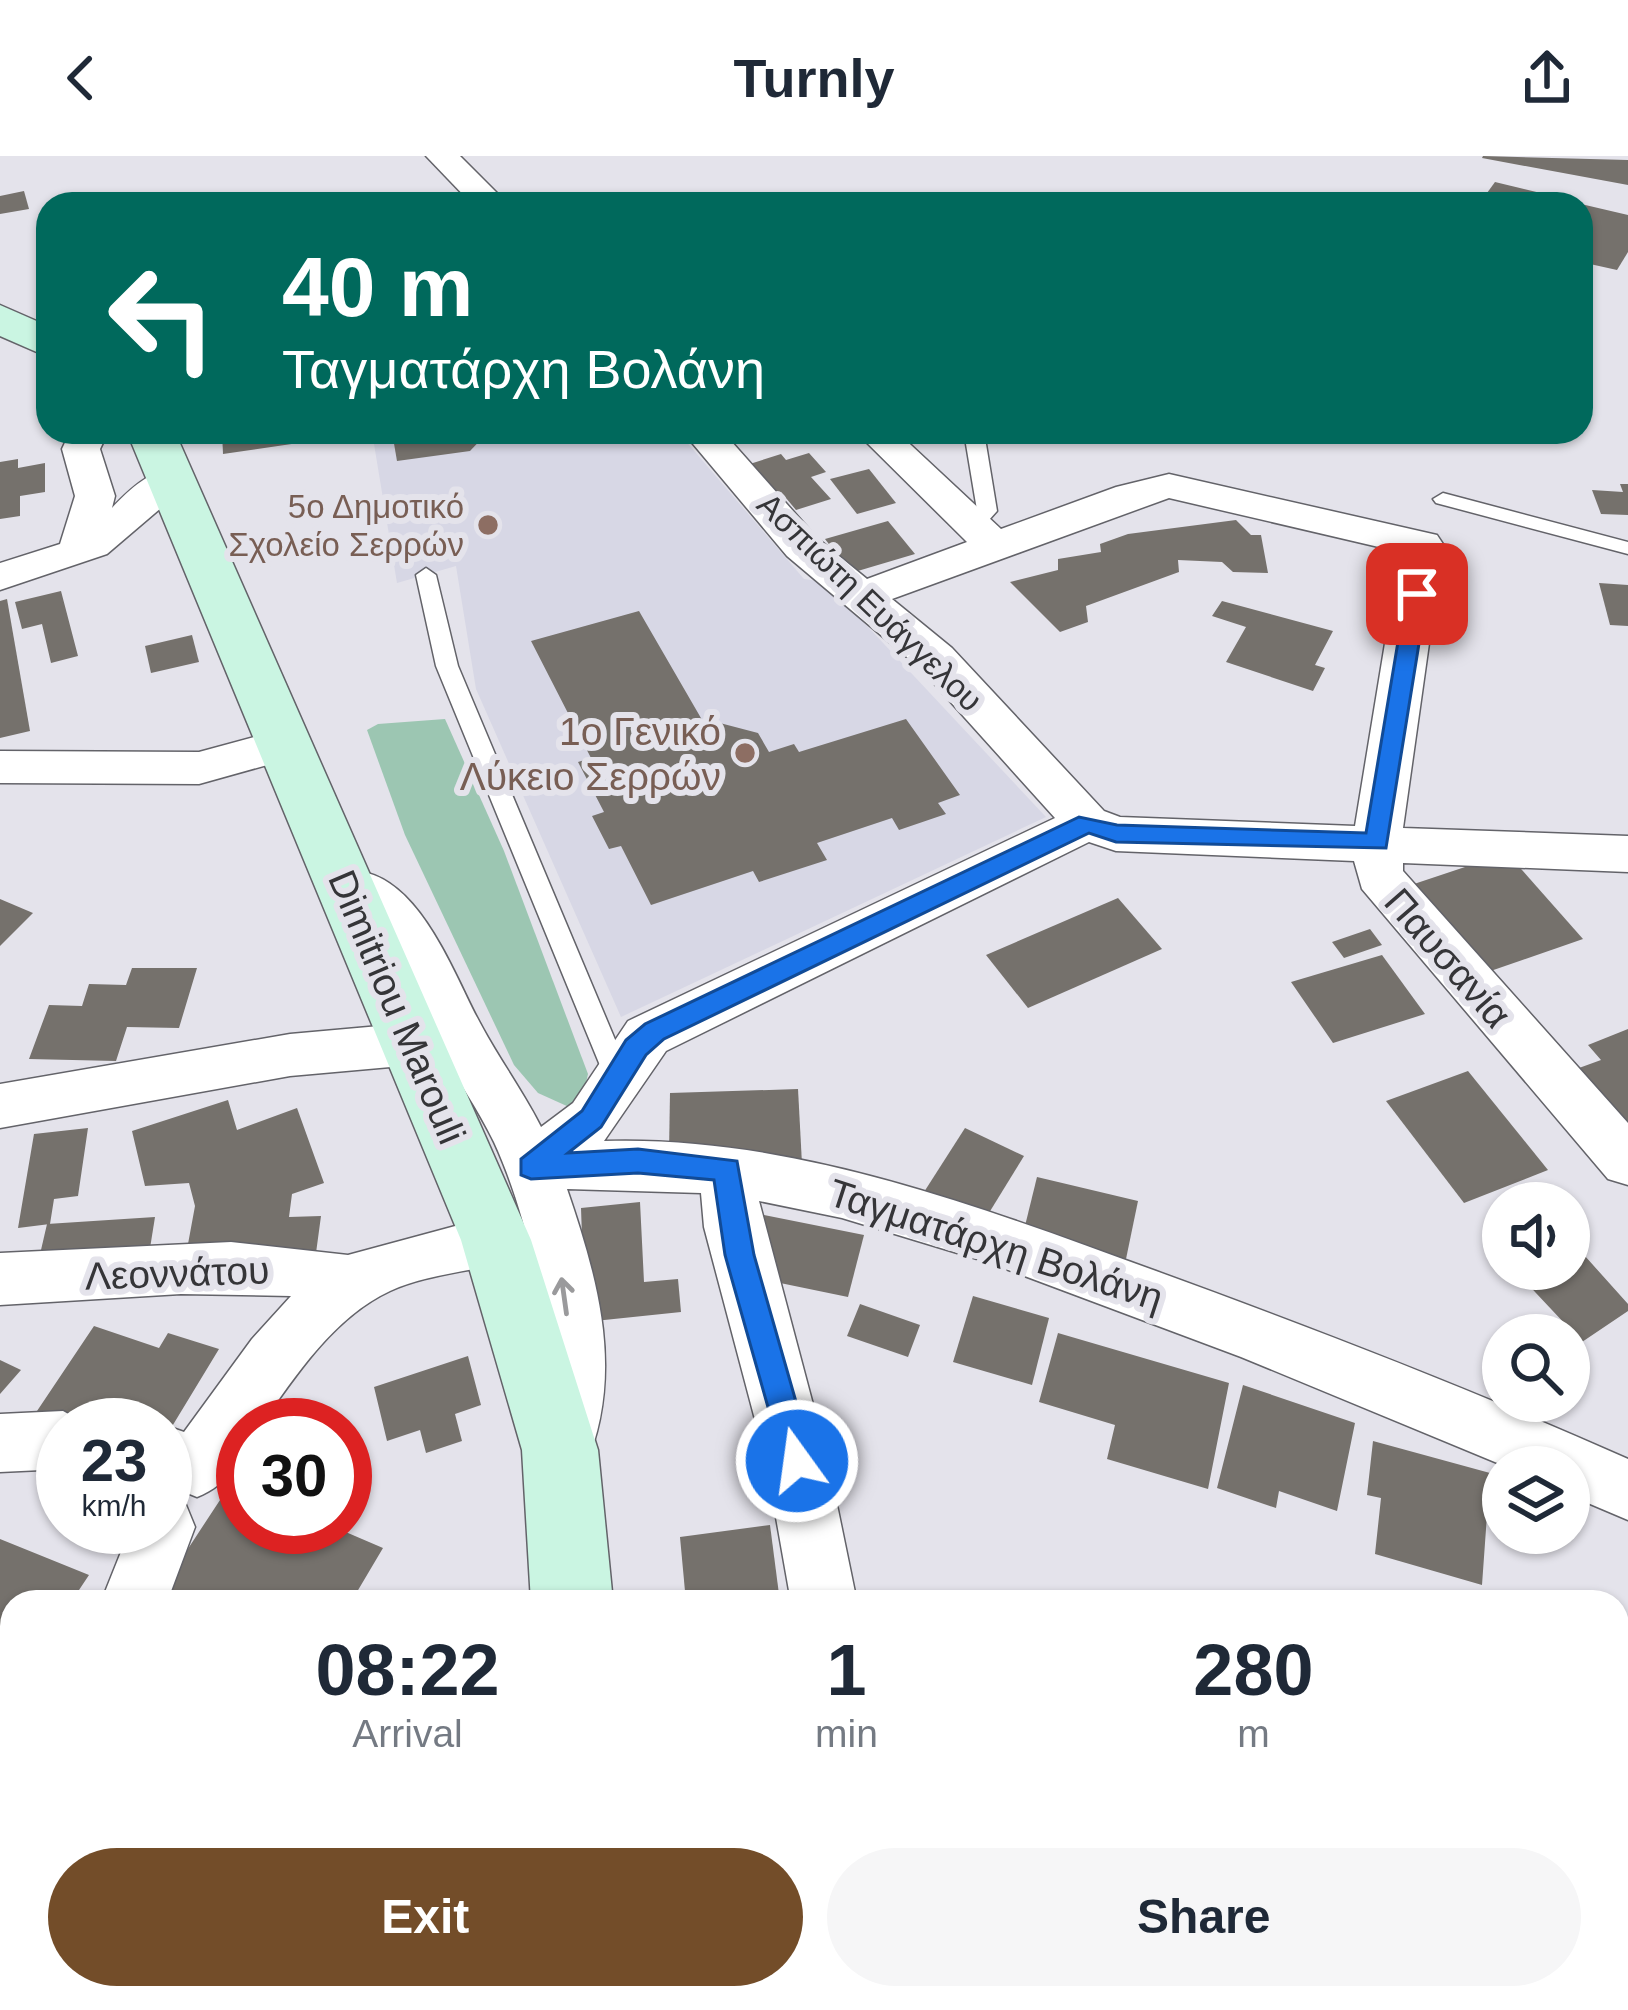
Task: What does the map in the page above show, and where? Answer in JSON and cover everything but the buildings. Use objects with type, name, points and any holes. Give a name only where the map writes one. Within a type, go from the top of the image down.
[{"type":"main road","points":[[0,318],[36,338]]},
{"type":"main road","name":"Dimitriou Marouli","points":[[163,456],[496,1240],[560,1450],[571,1590]]},
{"type":"street","points":[[442,156],[479,192]]},
{"type":"street","points":[[78,552],[95,496],[83,444]]},
{"type":"street","name":"Ασπιώτη Ευάγγελου","points":[[712,444],[802,547],[936,658],[1087,824]]},
{"type":"street","points":[[861,596],[984,536],[888,444]]},
{"type":"street","points":[[0,577],[110,538],[146,494],[163,456]]},
{"type":"street","name":"Παυσανία","points":[[984,536],[1169,486],[1422,544],[1377,842],[1379,876],[1393,898],[1628,1162]]},
{"type":"street","points":[[0,767],[199,768],[286,744]]},
{"type":"street","points":[[531,1167],[592,1119],[636,1047],[655,1031],[1087,824],[1116,834],[1628,854]]},
{"type":"street","points":[[346,886],[382,904],[412,941],[531,1167],[562,1280],[575,1363],[574,1419],[560,1450]]},
{"type":"street","points":[[0,1106],[290,1055],[413,1044]]},
{"type":"street","name":"Ταγματάρχη Βολάνη","points":[[531,1167],[638,1161],[727,1169],[865,1197],[970,1229],[1254,1333],[1628,1490]]},
{"type":"street","points":[[727,1169],[733,1227],[797,1461],[822,1590]]},
{"type":"street","name":"Λεοννάτου","points":[[192,1448],[313,1316],[352,1282],[407,1261],[496,1240]]},
{"type":"street","name":"Λεοννάτου","points":[[0,1280],[284,1270],[332,1274],[352,1282]]},
{"type":"street","points":[[0,1443],[36,1441]]},
{"type":"street","name":"Λεοννάτου","points":[[139,1590],[152,1554]]},
{"type":"lane","points":[[976,444],[987,511],[984,536]]},
{"type":"lane","points":[[1443,499],[1628,548]]},
{"type":"lane","points":[[426,574],[447,666],[619,1080]]},
{"type":"shaded area","name":"1ο Γενικό Λύκειο Σερρών","points":[[374,444],[688,444],[804,579],[826,582],[1046,817],[621,1017],[476,689],[456,566],[397,583]]},
{"type":"green space","points":[[445,719],[504,851],[588,1074],[584,1092],[569,1107],[538,1093],[514,1065],[405,835],[367,730],[378,724]]},
{"type":"place","name":"5ο Δημοτικό Σχολείο Σερρών","points":[[488,525]]},
{"type":"place","name":"1ο Γενικό Λύκειο Σερρών","points":[[745,753]]},
{"type":"route","points":[[797,1461],[740,1255],[727,1198],[727,1169],[638,1161],[531,1167],[592,1119],[636,1047],[655,1031],[1087,824],[1116,834],[1377,842],[1417,594]]}]
